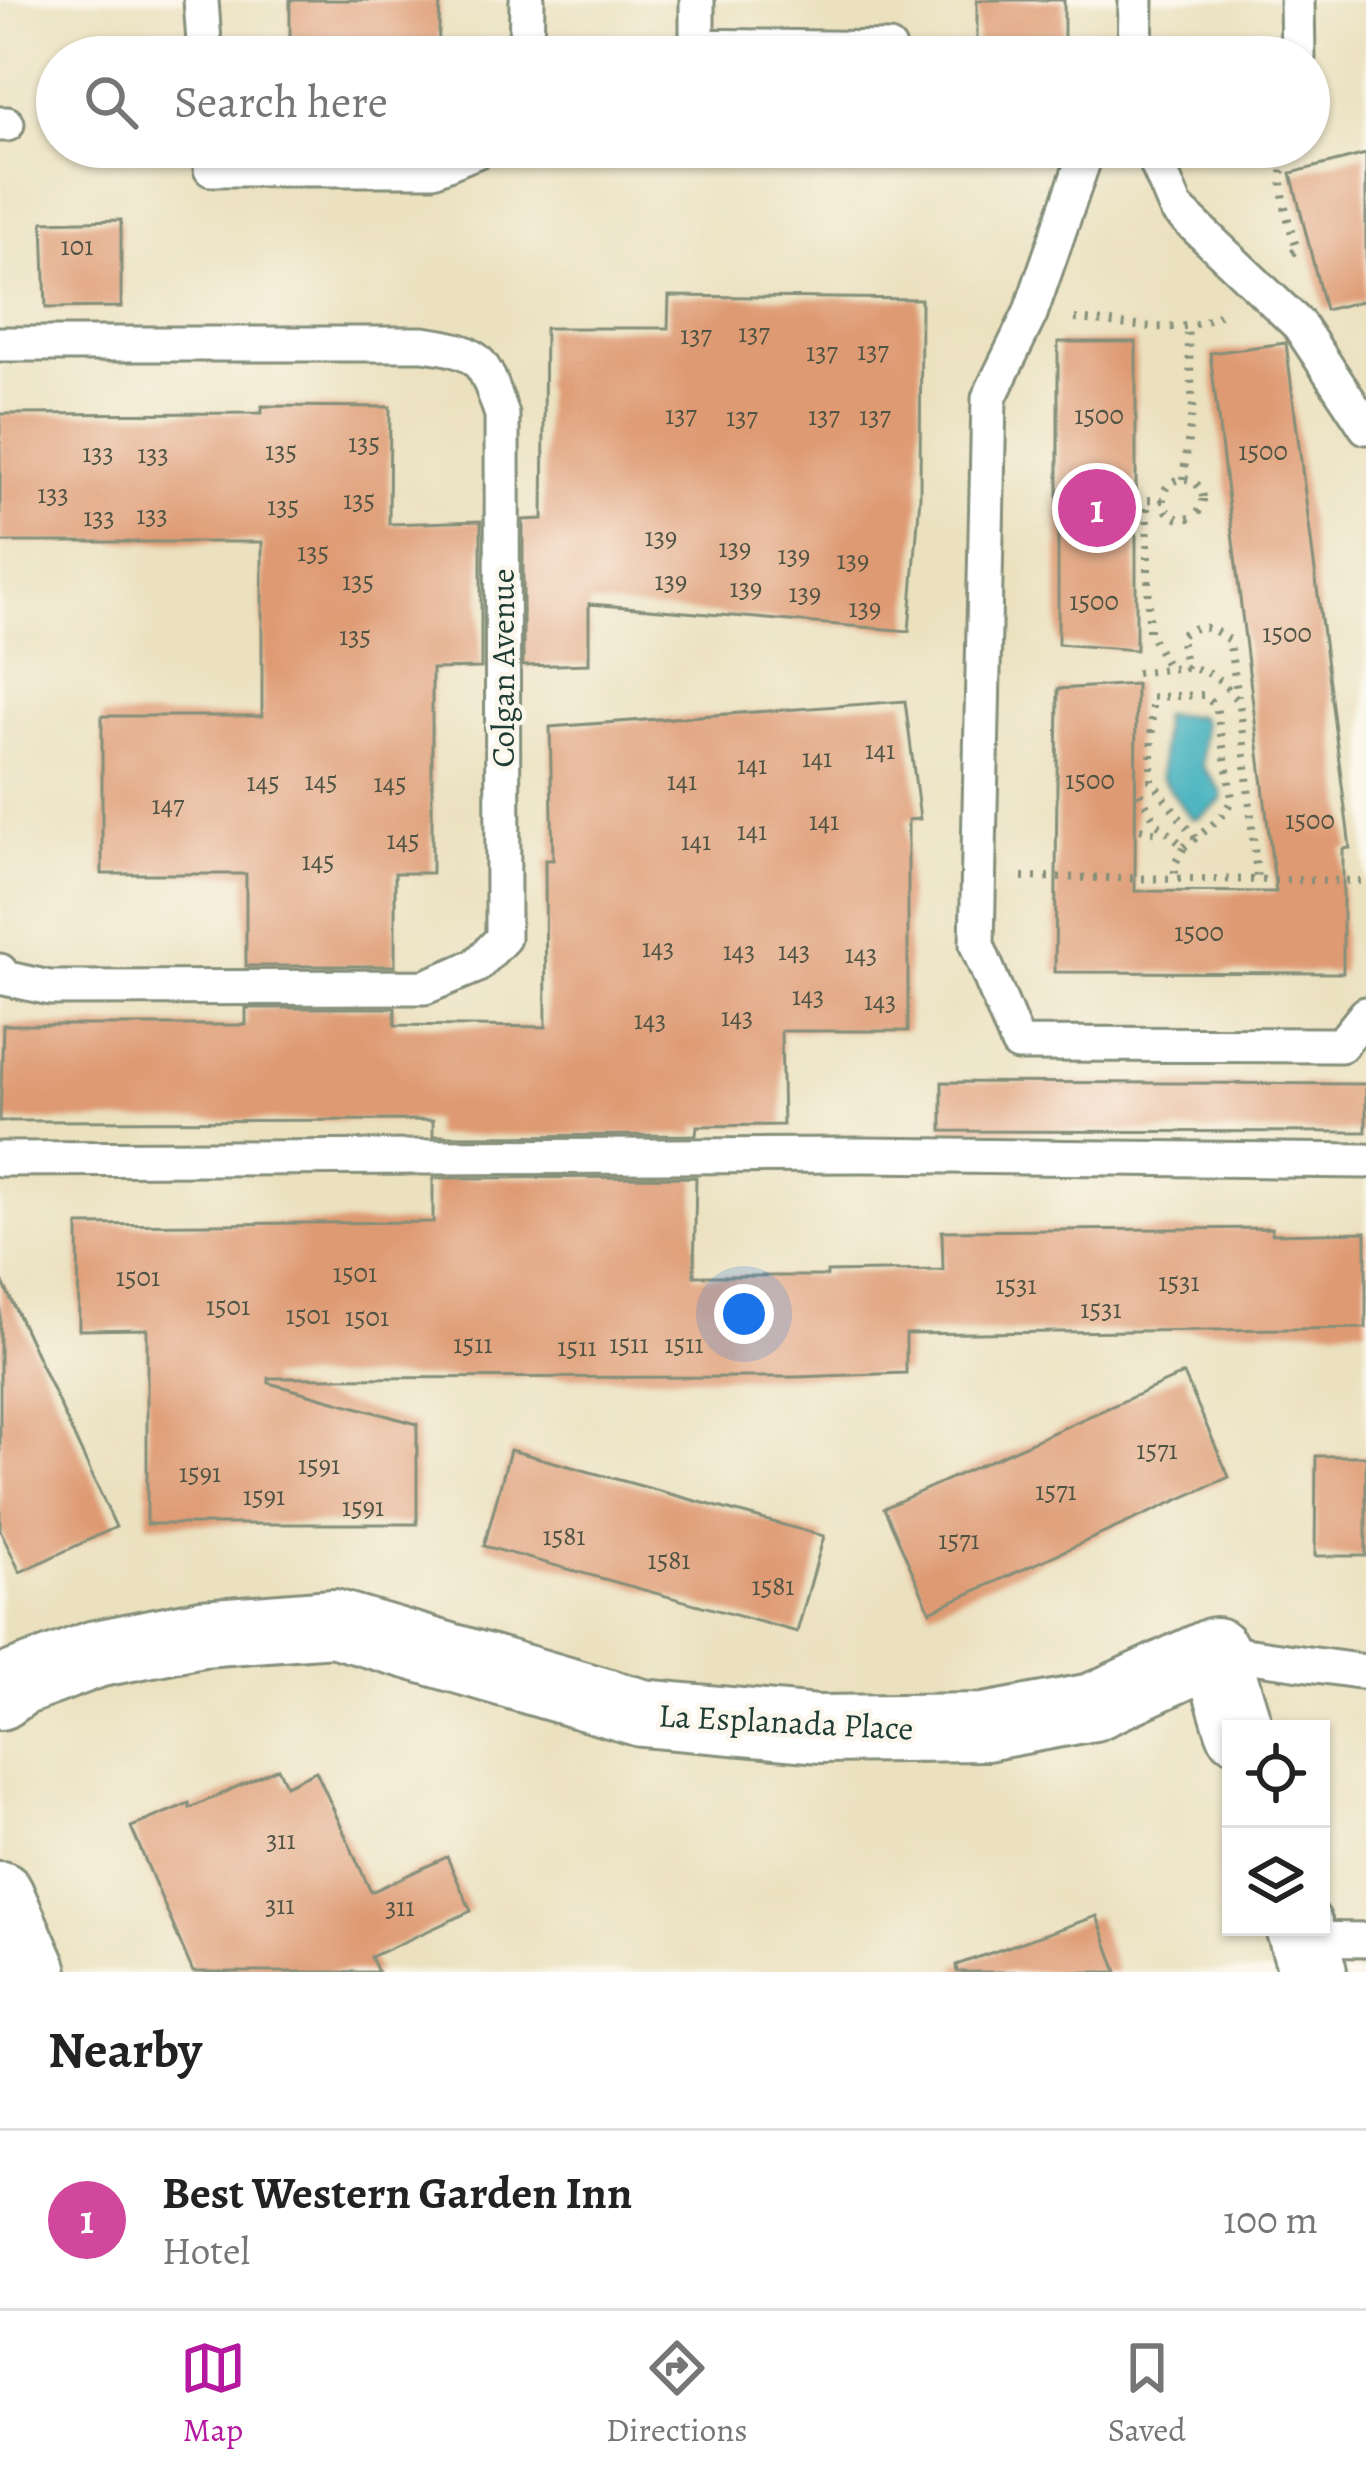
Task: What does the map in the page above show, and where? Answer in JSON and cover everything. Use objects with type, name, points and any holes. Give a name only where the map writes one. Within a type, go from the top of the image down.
[{"type":"street","name":"La Esplanada Place","points":[[0,1696],[18,1683],[96,1654],[202,1633],[333,1623],[642,1713],[819,1729],[985,1727],[1093,1707],[1215,1652]]},
{"type":"street","points":[[1215,1652],[1236,1720]]},
{"type":"street","points":[[0,1895],[34,1972]]},
{"type":"lane","points":[[201,0],[204,36]]},
{"type":"lane","points":[[526,36],[527,0]]},
{"type":"lane","points":[[697,36],[698,0]]},
{"type":"lane","points":[[1135,36],[1136,0]]},
{"type":"lane","points":[[1297,0],[1298,36]]},
{"type":"lane","points":[[211,168],[435,168]]},
{"type":"lane","points":[[1081,168],[1030,314],[989,398],[976,945],[1018,1044],[1341,1045],[1366,1014]]},
{"type":"lane","points":[[1159,168],[1176,208],[1299,325],[1366,428]]},
{"type":"lane","name":"Colgan Avenue","points":[[0,344],[423,344],[460,349],[485,366],[502,415],[503,890],[503,938],[476,967],[425,987],[50,988],[4,978],[0,971]]},
{"type":"lane","points":[[0,1159],[888,1156],[1366,1161]]},
{"type":"lane","points":[[1215,1652],[1366,1672]]},
{"type":"path","points":[[1282,168],[1282,203],[1297,250],[1282,260]]},
{"type":"path","points":[[1030,314],[1187,326],[1212,320],[1240,299]]},
{"type":"path","points":[[1183,479],[1193,404],[1187,326]]},
{"type":"path","points":[[1183,479],[1195,482],[1202,492],[1199,512],[1187,519],[1174,518],[1162,500],[1170,483],[1183,479]]},
{"type":"path","points":[[1162,500],[1148,500],[1149,632],[1169,669]]},
{"type":"path","points":[[1186,669],[1180,636],[1194,626],[1211,627],[1229,640],[1257,877]]},
{"type":"path","points":[[1136,673],[1202,669],[1224,681],[1240,705]]},
{"type":"path","points":[[1174,879],[1184,847],[1195,838],[1229,807],[1232,798],[1216,706],[1202,695],[1152,697],[1151,780],[1195,838]]},
{"type":"path","points":[[1140,793],[1155,821],[1184,847]]},
{"type":"path","points":[[1140,829],[1169,836]]},
{"type":"path","points":[[979,876],[1366,881]]},
{"type":"water","points":[[1162,715],[1198,716],[1203,722],[1202,766],[1222,792],[1222,800],[1199,818],[1191,818],[1161,777]]},
{"type":"building","points":[[290,0],[440,0],[439,36],[290,36]]},
{"type":"building","points":[[977,0],[1064,0],[1064,36],[977,36]]},
{"type":"building","points":[[1366,154],[1366,300],[1325,310],[1291,173],[1330,168],[1330,163]]},
{"type":"building","points":[[121,220],[121,307],[46,308],[43,222]]},
{"type":"building","points":[[669,296],[921,299],[920,496],[909,631],[589,604],[589,664],[523,666],[523,520],[543,519],[545,328],[668,328]]},
{"type":"building","points":[[1058,342],[1136,342],[1136,650],[1058,644]]},
{"type":"building","points":[[1286,343],[1350,848],[1343,849],[1343,973],[1055,972],[1058,689],[1136,684],[1135,891],[1276,892],[1210,353]]},
{"type":"building","points":[[262,406],[390,407],[389,524],[481,521],[481,668],[432,669],[432,873],[395,873],[395,966],[246,966],[246,874],[102,874],[102,716],[262,716],[262,542],[0,542],[0,414],[262,413]]},
{"type":"building","points":[[905,701],[920,819],[908,820],[908,1031],[781,1031],[783,1125],[697,1126],[696,1135],[433,1136],[433,1120],[0,1121],[3,1025],[246,1025],[246,1008],[395,1008],[395,1025],[546,1027],[545,860],[553,860],[550,727]]},
{"type":"building","points":[[942,1082],[1366,1084],[1366,1132],[942,1131]]},
{"type":"building","points":[[696,1177],[694,1276],[943,1270],[942,1231],[1272,1228],[1272,1234],[1366,1232],[1366,1328],[906,1334],[906,1373],[269,1378],[269,1383],[417,1424],[417,1524],[147,1524],[147,1329],[79,1330],[78,1225],[433,1222],[433,1178]]},
{"type":"building","points":[[0,1276],[116,1527],[20,1572],[0,1530]]},
{"type":"building","points":[[1184,1374],[1229,1477],[930,1611],[884,1508]]},
{"type":"building","points":[[510,1450],[824,1536],[797,1632],[484,1546]]},
{"type":"building","points":[[1316,1456],[1366,1456],[1366,1556],[1315,1556]]},
{"type":"building","points":[[278,1768],[286,1785],[316,1771],[371,1892],[447,1857],[471,1911],[371,1957],[378,1972],[193,1972],[131,1827],[189,1803],[190,1808]]},
{"type":"building","points":[[1097,1916],[1117,1972],[957,1972],[956,1965]]},
{"type":"place","name":"Best Western Garden Inn","points":[[1097,508]]}]
